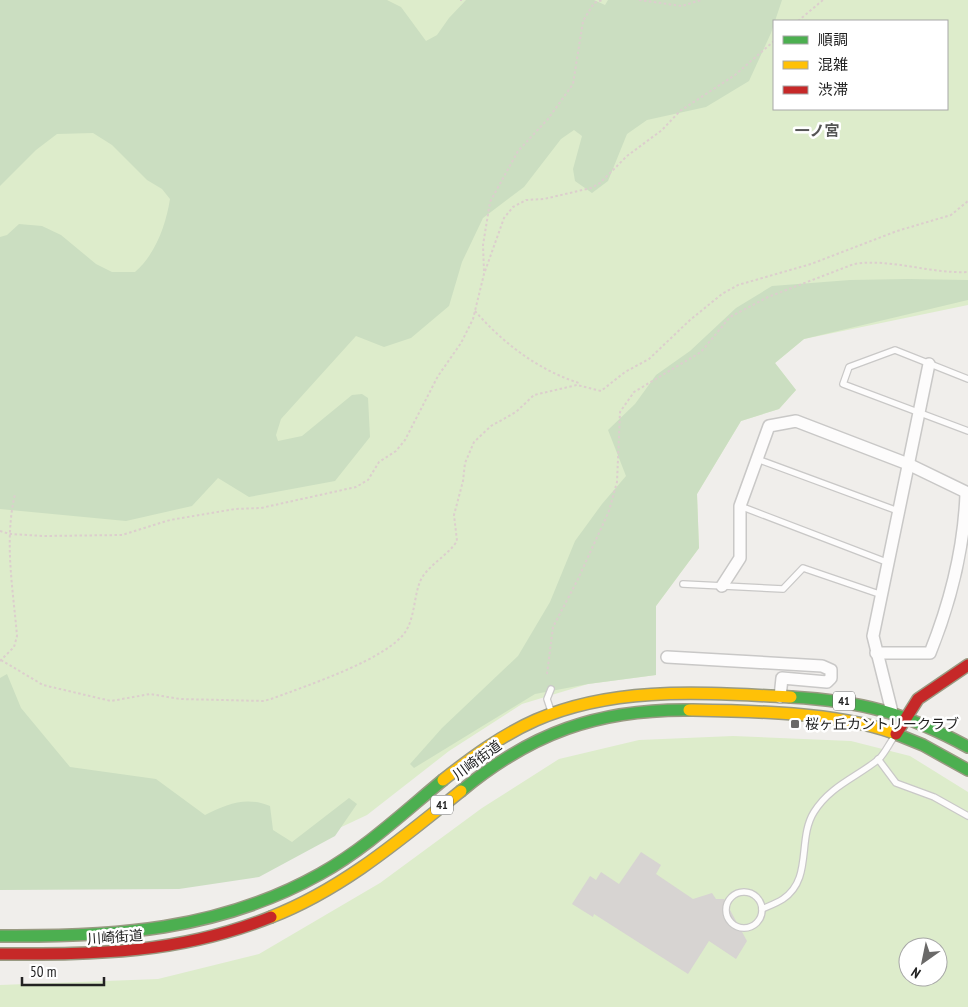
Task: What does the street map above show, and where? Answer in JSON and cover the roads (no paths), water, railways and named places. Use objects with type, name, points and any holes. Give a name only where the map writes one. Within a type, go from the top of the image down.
[{"type":"main road","points":[[896,734],[918,699],[968,665]]},
{"type":"main road","name":"川崎街道","points":[[0,936],[105,937],[155,932],[210,920],[273,898],[317,876],[360,849],[456,772],[504,737],[552,714],[609,698],[659,692],[841,701],[907,716],[968,748]]},
{"type":"main road","name":"川崎街道","points":[[0,954],[103,954],[153,949],[200,940],[250,926],[337,885],[378,857],[493,765],[536,740],[584,722],[631,712],[681,709],[828,719],[875,727],[930,748],[968,770]]},
{"type":"street","points":[[892,712],[873,636],[929,364]]},
{"type":"street","points":[[722,586],[740,558],[740,506],[769,426],[796,421],[908,464],[967,494],[961,542],[939,632],[930,653],[876,653]]},
{"type":"street","points":[[667,657],[822,666],[831,670],[831,678],[827,682],[782,678],[780,697]]},
{"type":"lane","points":[[968,379],[894,350],[849,367],[843,384],[968,431]]},
{"type":"lane","points":[[757,460],[898,512]]},
{"type":"lane","points":[[740,506],[889,563]]},
{"type":"lane","points":[[683,584],[783,588],[803,568],[882,595]]},
{"type":"lane","points":[[551,689],[547,699],[558,731]]},
{"type":"lane","points":[[762,909],[783,899],[793,890],[799,880],[803,868],[808,826],[822,801],[843,781],[878,759],[896,734]]},
{"type":"lane","points":[[878,759],[896,782],[934,797],[968,816]]},
{"type":"lane","points":[[739,893],[751,894],[757,898],[762,909],[760,920],[745,929],[734,926],[730,922],[726,911],[729,900],[739,893]]},
{"type":"place","name":"桜ヶ丘カントリークラブ","points":[[795,724]]},
{"type":"district","name":"一ノ宮","points":[[817,131]]}]
